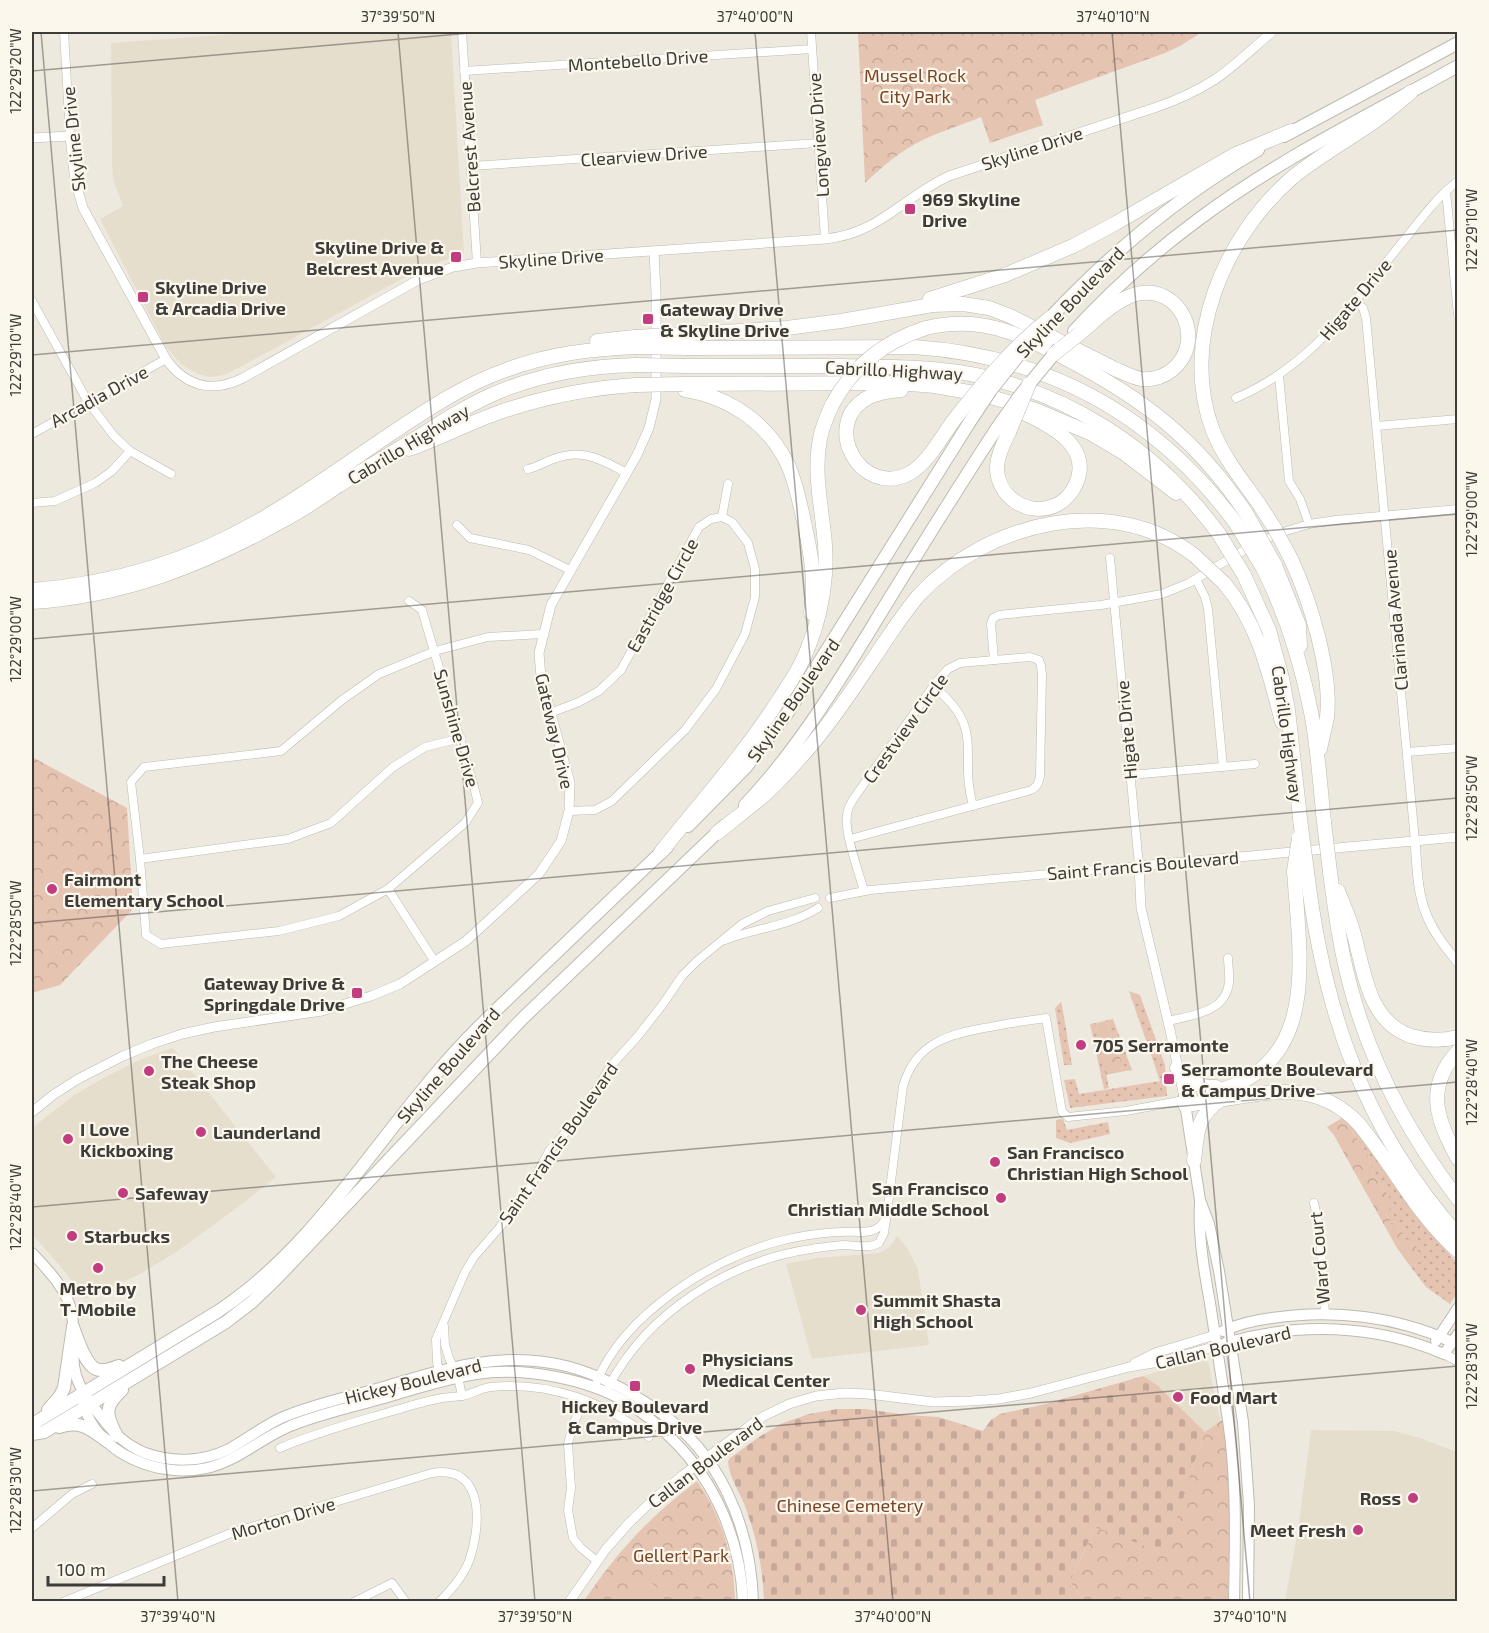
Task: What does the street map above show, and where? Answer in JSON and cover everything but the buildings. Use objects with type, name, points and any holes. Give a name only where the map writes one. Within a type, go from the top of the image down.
[{"type":"highway","points":[[1317,760],[1327,717],[1324,668],[1312,617],[1300,578],[1275,529],[1221,448],[1204,399],[1203,347],[1209,315],[1219,283],[1232,254],[1264,207],[1312,163],[1375,121],[1411,92]]},
{"type":"highway","points":[[864,317],[974,286],[1043,259],[1102,231],[1234,155],[1291,132]]},
{"type":"highway","points":[[689,341],[832,323],[943,304],[963,304],[999,311],[1022,321],[1127,374],[1146,379],[1161,377],[1174,368],[1184,356],[1189,338],[1186,320],[1180,309],[1165,297],[1150,293],[1139,294],[1125,299],[1076,332],[1054,354]]},
{"type":"highway","points":[[959,390],[896,391],[869,397],[856,408],[849,419],[847,444],[855,461],[868,472],[883,478],[909,474],[921,465],[984,382],[1013,350],[1050,318]]},
{"type":"highway","points":[[662,852],[767,718],[791,681],[810,644],[823,594],[826,553],[817,465],[820,438],[832,405],[846,382],[866,360],[897,340],[926,328],[967,324],[1000,329],[1022,336],[1103,378],[1145,405],[1182,437],[1216,473],[1241,518]]},
{"type":"highway","name":"Cabrillo Highway","points":[[32,590],[79,585],[128,575],[177,560],[223,539],[274,512],[437,403],[519,362],[566,346],[591,341],[689,341],[922,348],[980,355],[1028,368],[1059,380],[1118,411],[1172,452],[1241,518],[1269,566],[1300,666],[1311,714],[1330,872],[1344,960],[1354,1000],[1383,1075],[1406,1120],[1436,1169],[1458,1199]]},
{"type":"highway","name":"Cabrillo Highway","points":[[32,602],[123,588],[156,579],[204,561],[286,519],[467,407],[512,387],[544,377],[576,370],[636,365],[927,368],[975,375],[1037,393],[1111,430],[1163,470],[1219,534],[1244,575],[1269,630],[1278,662],[1288,710],[1301,827],[1296,852],[1301,872]]},
{"type":"highway","points":[[379,460],[499,413],[543,399],[581,391],[637,387],[897,383],[959,390],[1033,408],[1090,433],[1129,457],[1208,519]]},
{"type":"highway","points":[[980,394],[1040,421],[1071,443],[1079,461],[1076,486],[1065,500],[1049,508],[1032,509],[1016,503],[1000,484],[997,470],[1003,430],[1029,384]]},
{"type":"highway","points":[[682,387],[728,403],[747,416],[774,442],[791,472],[810,549],[813,588],[812,611],[807,634],[791,681]]},
{"type":"highway","points":[[717,833],[753,805],[782,778],[829,721],[914,601],[940,575],[971,553],[999,539],[1027,529],[1062,522],[1088,520],[1114,522],[1145,529],[1174,542],[1195,556],[1224,583],[1243,609],[1257,637],[1293,764]]},
{"type":"highway","points":[[1184,1101],[1226,1089],[1250,1077],[1266,1065],[1288,1035],[1296,1013],[1299,994],[1301,872]]},
{"type":"highway","points":[[1301,872],[1325,979],[1339,1027],[1360,1081],[1386,1134],[1412,1177],[1458,1235]]},
{"type":"highway","points":[[1330,872],[1350,922],[1368,987],[1378,1010],[1391,1024],[1404,1033],[1423,1039],[1443,1040],[1458,1036]]},
{"type":"highway","points":[[1458,1053],[1442,1074],[1438,1087],[1437,1107],[1443,1130],[1458,1159]]},
{"type":"highway","points":[[1177,1068],[1192,1082],[1207,1088],[1226,1086],[1250,1077]]},
{"type":"highway","points":[[1184,1101],[1220,1100],[1268,1092],[1294,1092],[1319,1097],[1341,1108],[1363,1129],[1426,1218],[1457,1251]]},
{"type":"highway","points":[[1194,1161],[1202,1118],[1206,1111],[1220,1100]]},
{"type":"main road","name":"Skyline Boulevard","points":[[36,1429],[83,1393],[238,1299],[270,1271],[355,1176],[434,1075],[470,1035],[732,783],[788,712],[969,423],[1001,377],[1050,318],[1110,258],[1163,213],[1219,174],[1291,132],[1458,43]]},
{"type":"main road","name":"Skyline Boulevard","points":[[1076,332],[1130,275],[1201,218],[1270,172],[1458,66]]},
{"type":"main road","name":"Skyline Boulevard","points":[[1029,384],[1054,354]]},
{"type":"main road","name":"Skyline Boulevard","points":[[36,1429],[88,1406],[226,1322],[259,1297],[510,1032],[754,795],[809,726],[1003,430]]},
{"type":"main road","points":[[1184,1101],[1200,1200],[1199,1226],[1228,1421],[1234,1480],[1234,1602]]},
{"type":"main road","points":[[1200,1200],[1209,1224],[1216,1257],[1243,1422],[1250,1522],[1248,1602]]},
{"type":"main road","name":"Hickey Boulevard","points":[[32,1253],[64,1293],[71,1309],[75,1371],[92,1422],[112,1438],[127,1456],[150,1466],[175,1470],[215,1466],[230,1460],[273,1434],[303,1421],[488,1362],[529,1361],[570,1366],[599,1377],[625,1402],[652,1421],[677,1444],[695,1466],[712,1492],[729,1530],[739,1562],[743,1602]]},
{"type":"main road","points":[[1431,1349],[1458,1308]]},
{"type":"main road","name":"Callan Boulevard","points":[[1216,1340],[1228,1329],[1247,1323],[1325,1314],[1380,1320],[1456,1340]]},
{"type":"main road","points":[[73,1327],[87,1361],[94,1369],[105,1370],[143,1357]]},
{"type":"main road","points":[[36,1429],[62,1392],[73,1327]]},
{"type":"main road","name":"Callan Boulevard","points":[[1216,1340],[1230,1342],[1280,1331],[1333,1329],[1377,1334],[1444,1354]]},
{"type":"main road","points":[[1444,1354],[1456,1340]]},
{"type":"main road","name":"Hickey Boulevard","points":[[112,1438],[160,1457],[184,1460],[200,1458],[224,1451],[265,1426],[295,1413],[439,1371],[524,1372],[557,1378],[594,1389],[609,1388],[635,1396],[669,1418],[706,1457],[727,1491],[740,1521],[750,1561],[753,1602]]},
{"type":"main road","points":[[112,1438],[108,1408],[114,1398],[134,1378]]},
{"type":"main road","points":[[36,1429],[78,1424],[112,1438]]},
{"type":"street","name":"Skyline Drive","points":[[63,32],[75,181],[83,208],[166,359],[180,374],[197,384],[217,386],[235,382],[418,280],[453,267],[477,263],[847,236],[869,228],[924,189],[949,176],[1186,96],[1220,75],[1272,32]]},
{"type":"street","name":"Belcrest Avenue","points":[[462,32],[477,263]]},
{"type":"street","name":"Longview Drive","points":[[811,32],[825,239]]},
{"type":"street","name":"Montebello Drive","points":[[464,71],[812,49]]},
{"type":"street","points":[[32,138],[70,136]]},
{"type":"street","name":"Clearview Drive","points":[[471,166],[818,143]]},
{"type":"street","name":"Higate Drive","points":[[1236,398],[1279,376],[1318,344],[1427,212],[1458,181]]},
{"type":"street","points":[[1446,191],[1458,315]]},
{"type":"street","name":"Gateway Drive","points":[[32,1112],[78,1079],[152,1044],[214,1027],[305,1015],[347,1004],[400,984],[466,941],[539,874],[561,841],[569,811],[570,783],[540,671],[539,653],[542,634],[551,605],[638,455],[649,428],[656,399],[654,251]]},
{"type":"street","points":[[32,301],[88,402],[114,436],[130,451],[171,474]]},
{"type":"street","name":"Clarinada Avenue","points":[[1355,301],[1362,308],[1366,318],[1422,902],[1431,925],[1458,963]]},
{"type":"street","name":"Arcadia Drive","points":[[32,434],[166,359]]},
{"type":"street","points":[[1279,376],[1288,481],[1300,499],[1309,525]]},
{"type":"street","points":[[1377,426],[1458,419]]},
{"type":"street","points":[[32,503],[55,501],[95,483],[112,471],[130,451]]},
{"type":"street","points":[[528,469],[562,456],[578,454],[594,457],[627,473]]},
{"type":"street","points":[[569,811],[595,810],[612,801],[685,730],[716,689],[746,634],[755,597],[755,569],[748,543],[732,522],[722,517],[728,484]]},
{"type":"street","points":[[994,660],[991,624],[996,616],[1155,596],[1175,590],[1196,579],[1256,543],[1309,525],[1385,515],[1458,509]]},
{"type":"street","name":"Eastridge Circle","points":[[550,713],[579,702],[599,691],[621,670],[699,527],[711,519],[722,517]]},
{"type":"street","points":[[458,525],[470,538],[529,550],[570,570]]},
{"type":"street","name":"Higate Drive","points":[[1110,558],[1139,866]]},
{"type":"street","points":[[1196,579],[1208,609],[1222,767]]},
{"type":"street","name":"Sunshine Drive","points":[[140,859],[146,935],[161,944],[279,932],[339,916],[388,889],[465,823],[478,803],[422,610],[409,601]]},
{"type":"street","points":[[461,738],[425,747],[393,767],[331,823],[288,839],[140,859],[130,782],[144,767],[281,751],[342,700],[379,674],[435,651],[488,637],[542,634]]},
{"type":"street","name":"Crestview Circle","points":[[850,839],[1031,790],[1037,786],[1040,778],[1042,675],[1040,662],[1033,657],[956,664],[944,672],[933,686],[851,804],[846,819],[850,839],[864,891]]},
{"type":"street","points":[[933,686],[955,707],[966,729],[969,748],[969,787],[973,806]]},
{"type":"street","points":[[1407,752],[1458,748]]},
{"type":"street","points":[[1130,775],[1255,764]]},
{"type":"street","name":"Saint Francis Boulevard","points":[[830,898],[864,891],[1458,837]]},
{"type":"street","points":[[609,1388],[625,1360],[652,1329],[705,1287],[738,1270],[785,1254],[823,1247],[874,1246],[879,1243],[883,1237],[887,1213],[904,1081],[910,1067],[931,1045],[967,1031],[1046,1018],[1062,1112],[1068,1118],[1184,1101],[1141,907],[1139,866]]},
{"type":"street","points":[[388,889],[435,962]]},
{"type":"street","name":"Saint Francis Boulevard","points":[[439,1371],[436,1339],[465,1272],[474,1257],[531,1185],[549,1151],[580,1116],[610,1067],[634,1041],[682,976],[732,931],[753,918],[783,906],[815,898]]},
{"type":"street","name":"Saint Francis Boulevard","points":[[714,947],[737,935],[801,918],[818,908]]},
{"type":"street","name":"Clarinada Avenue","points":[[1440,939],[1458,954]]},
{"type":"street","points":[[1168,1021],[1207,1011],[1221,1001],[1228,986],[1228,958]]},
{"type":"street","name":"Ward Court","points":[[1314,1203],[1320,1231],[1325,1314]]},
{"type":"street","points":[[594,1389],[604,1365],[643,1319],[678,1289],[707,1271],[742,1254],[782,1240],[821,1233],[874,1230],[883,1223],[887,1213]]},
{"type":"street","points":[[443,1324],[445,1345],[462,1396]]},
{"type":"street","name":"Callan Boulevard","points":[[569,1602],[622,1530],[668,1486],[764,1416],[789,1404],[816,1396],[853,1393],[925,1401],[980,1401],[1031,1393],[1129,1366],[1155,1353],[1216,1340]]},
{"type":"street","name":"Callan Boulevard","points":[[1444,1354],[1458,1361]]},
{"type":"street","name":"Hickey Boulevard","points":[[280,1448],[309,1436],[439,1398],[462,1396],[484,1388],[517,1386],[559,1392],[585,1400],[617,1414],[649,1437]]},
{"type":"street","points":[[585,1400],[573,1424],[568,1444],[571,1488],[568,1509],[573,1538],[597,1561]]},
{"type":"street","name":"Morton Drive","points":[[63,1602],[231,1533],[439,1472],[449,1472],[462,1477],[477,1499],[477,1532],[468,1562],[456,1584],[439,1602]]},
{"type":"street","points":[[32,1528],[72,1494],[92,1484]]},
{"type":"street","points":[[354,1602],[392,1583],[406,1602]]},
{"type":"shaded area","points":[[262,32],[451,32],[464,253],[418,270],[244,365],[224,375],[209,377],[182,365],[166,347],[100,219],[123,206],[113,179],[111,43]]},
{"type":"shaded area","points":[[173,1048],[276,1177],[175,1253],[138,1275],[85,1299],[32,1234],[32,1128],[74,1095],[107,1076],[139,1060]]},
{"type":"shaded area","name":"Summit Shasta High School","points":[[897,1236],[907,1247],[918,1269],[929,1345],[812,1359],[786,1264],[817,1258],[878,1253],[892,1244]]},
{"type":"shaded area","points":[[1199,1359],[1209,1364],[1221,1421],[1205,1432],[1157,1385],[1143,1376]]},
{"type":"shaded area","points":[[1311,1430],[1395,1431],[1457,1452],[1457,1601],[1285,1601],[1298,1530]]},
{"type":"green space","name":"Mussel Rock City Park","points":[[858,32],[1202,32],[1165,53],[1035,100],[1043,125],[990,143],[981,117],[915,144],[892,159],[865,183]]},
{"type":"green space","points":[[32,757],[127,808],[133,909],[60,985],[32,993]]},
{"type":"green space","points":[[1129,991],[1140,995],[1165,1065],[1167,1096],[1070,1108],[1064,1080],[1075,1079],[1079,1094],[1160,1081]]},
{"type":"green space","points":[[1061,1002],[1072,1065],[1064,1065],[1055,1008]]},
{"type":"green space","points":[[1113,1019],[1132,1070],[1126,1071],[1110,1033],[1108,1020]]},
{"type":"green space","points":[[1108,1020],[1110,1033],[1126,1071],[1105,1075],[1096,1023]]},
{"type":"green space","points":[[1096,1023],[1109,1088],[1104,1089],[1090,1024]]},
{"type":"green space","points":[[1342,1118],[1348,1122],[1348,1126],[1368,1155],[1374,1176],[1389,1196],[1391,1207],[1386,1214],[1391,1223],[1396,1222],[1405,1239],[1413,1241],[1423,1259],[1417,1264],[1410,1266],[1397,1248],[1334,1135],[1327,1127]]},
{"type":"green space","points":[[1063,1119],[1067,1130],[1108,1122],[1110,1134],[1070,1143],[1056,1138],[1056,1120]]},
{"type":"green space","points":[[1348,1122],[1357,1130],[1420,1220],[1457,1263],[1457,1293],[1450,1304],[1426,1287],[1410,1266],[1417,1264],[1396,1222],[1391,1223],[1386,1214],[1389,1196],[1374,1176],[1368,1155],[1348,1126]]},
{"type":"green space","name":"Chinese Cemetery","points":[[1143,1376],[1157,1385],[1205,1432],[1166,1554],[1095,1527],[1070,1582],[1084,1601],[764,1601],[761,1566],[756,1543],[728,1461],[759,1437],[783,1423],[809,1414],[837,1409],[865,1409],[939,1417],[983,1431],[991,1420],[1000,1414],[1045,1404]]},
{"type":"green space","points":[[1223,1419],[1229,1487],[1228,1601],[1084,1601],[1070,1582],[1095,1527],[1192,1469],[1205,1432]]},
{"type":"green space","name":"Gellert Park","points":[[697,1481],[706,1494],[725,1538],[732,1569],[735,1601],[583,1602],[635,1536],[663,1508]]},
{"type":"green space","points":[[641,1577],[659,1589],[664,1601],[622,1601]]},
{"type":"place","name":"969 Skyline Drive","points":[[910,209]]},
{"type":"place","name":"Skyline Drive & Belcrest Avenue","points":[[456,257]]},
{"type":"place","name":"Skyline Drive & Arcadia Drive","points":[[143,297]]},
{"type":"place","name":"Gateway Drive & Skyline Drive","points":[[648,319]]},
{"type":"place","name":"Fairmont Elementary School","points":[[52,889]]},
{"type":"place","name":"Gateway Drive & Springdale Drive","points":[[357,993]]},
{"type":"place","name":"705 Serramonte","points":[[1081,1045]]},
{"type":"place","name":"The Cheese Steak Shop","points":[[149,1071]]},
{"type":"place","name":"Serramonte Boulevard & Campus Drive","points":[[1169,1079]]},
{"type":"place","name":"Launderland","points":[[201,1132]]},
{"type":"place","name":"I Love Kickboxing","points":[[68,1139]]},
{"type":"place","name":"San Francisco Christian High School","points":[[995,1162]]},
{"type":"place","name":"Safeway","points":[[123,1193]]},
{"type":"place","name":"San Francisco Christian Middle School","points":[[1001,1198]]},
{"type":"place","name":"Starbucks","points":[[72,1236]]},
{"type":"place","name":"Metro by T-Mobile","points":[[98,1268]]},
{"type":"place","name":"Summit Shasta High School","points":[[861,1310]]},
{"type":"place","name":"Physicians Medical Center","points":[[690,1369]]},
{"type":"place","name":"Hickey Boulevard & Campus Drive","points":[[635,1386]]},
{"type":"place","name":"Food Mart","points":[[1178,1397]]},
{"type":"place","name":"Ross","points":[[1413,1498]]},
{"type":"place","name":"Meet Fresh","points":[[1358,1530]]}]
